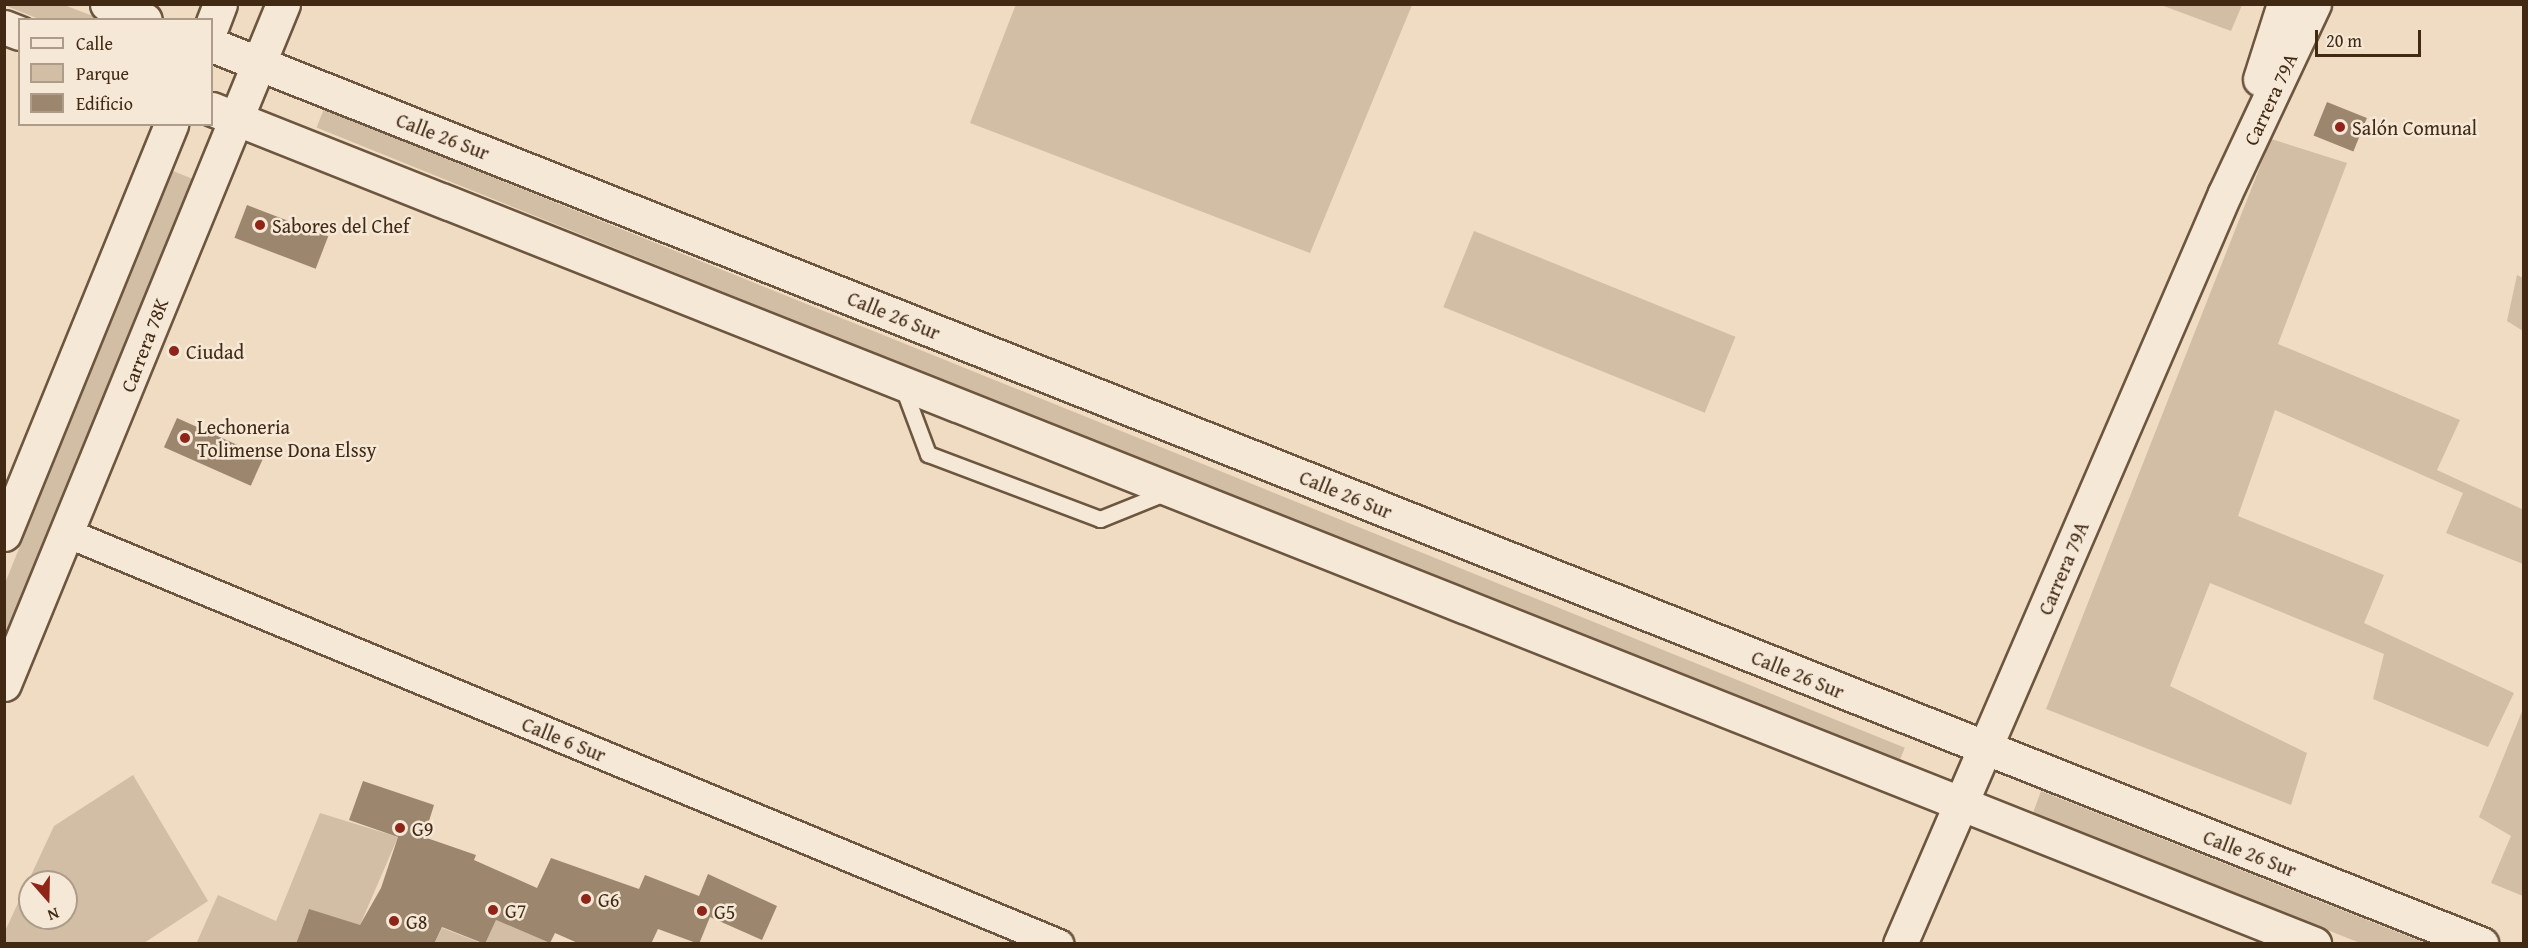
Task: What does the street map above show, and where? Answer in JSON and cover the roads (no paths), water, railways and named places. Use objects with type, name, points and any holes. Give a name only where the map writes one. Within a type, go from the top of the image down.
[{"type":"main road","points":[[107,4],[140,18]]},
{"type":"main road","points":[[213,22],[220,4]]},
{"type":"main road","name":"Carrera 78K","points":[[4,684],[69,534],[223,114],[258,63],[283,4]]},
{"type":"main road","name":"Carrera 79A","points":[[2225,193],[2284,4]]},
{"type":"main road","name":"Carrera 79A","points":[[1900,944],[2225,193],[2314,4]]},
{"type":"main road","name":"Calle 26 Sur","points":[[213,45],[2481,944]]},
{"type":"main road","points":[[223,114],[2314,944]]},
{"type":"main road","points":[[4,534],[170,126]]},
{"type":"street","name":"Calle 6 Sur","points":[[69,534],[1059,944]]},
{"type":"lane","points":[[901,382],[928,454],[1100,519],[1172,489]]},
{"type":"place","name":"Salón Comunal","points":[[2340,127]]},
{"type":"place","name":"Sabores del Chef","points":[[260,225]]},
{"type":"place","name":"Ciudad","points":[[174,351]]},
{"type":"place","name":"Lechoneria Tolimense Dona Elssy","points":[[185,438]]},
{"type":"place","name":"G9","points":[[400,828]]},
{"type":"place","name":"G6","points":[[586,899]]},
{"type":"place","name":"G7","points":[[493,910]]},
{"type":"place","name":"G5","points":[[702,911]]},
{"type":"place","name":"G8","points":[[394,921]]}]
